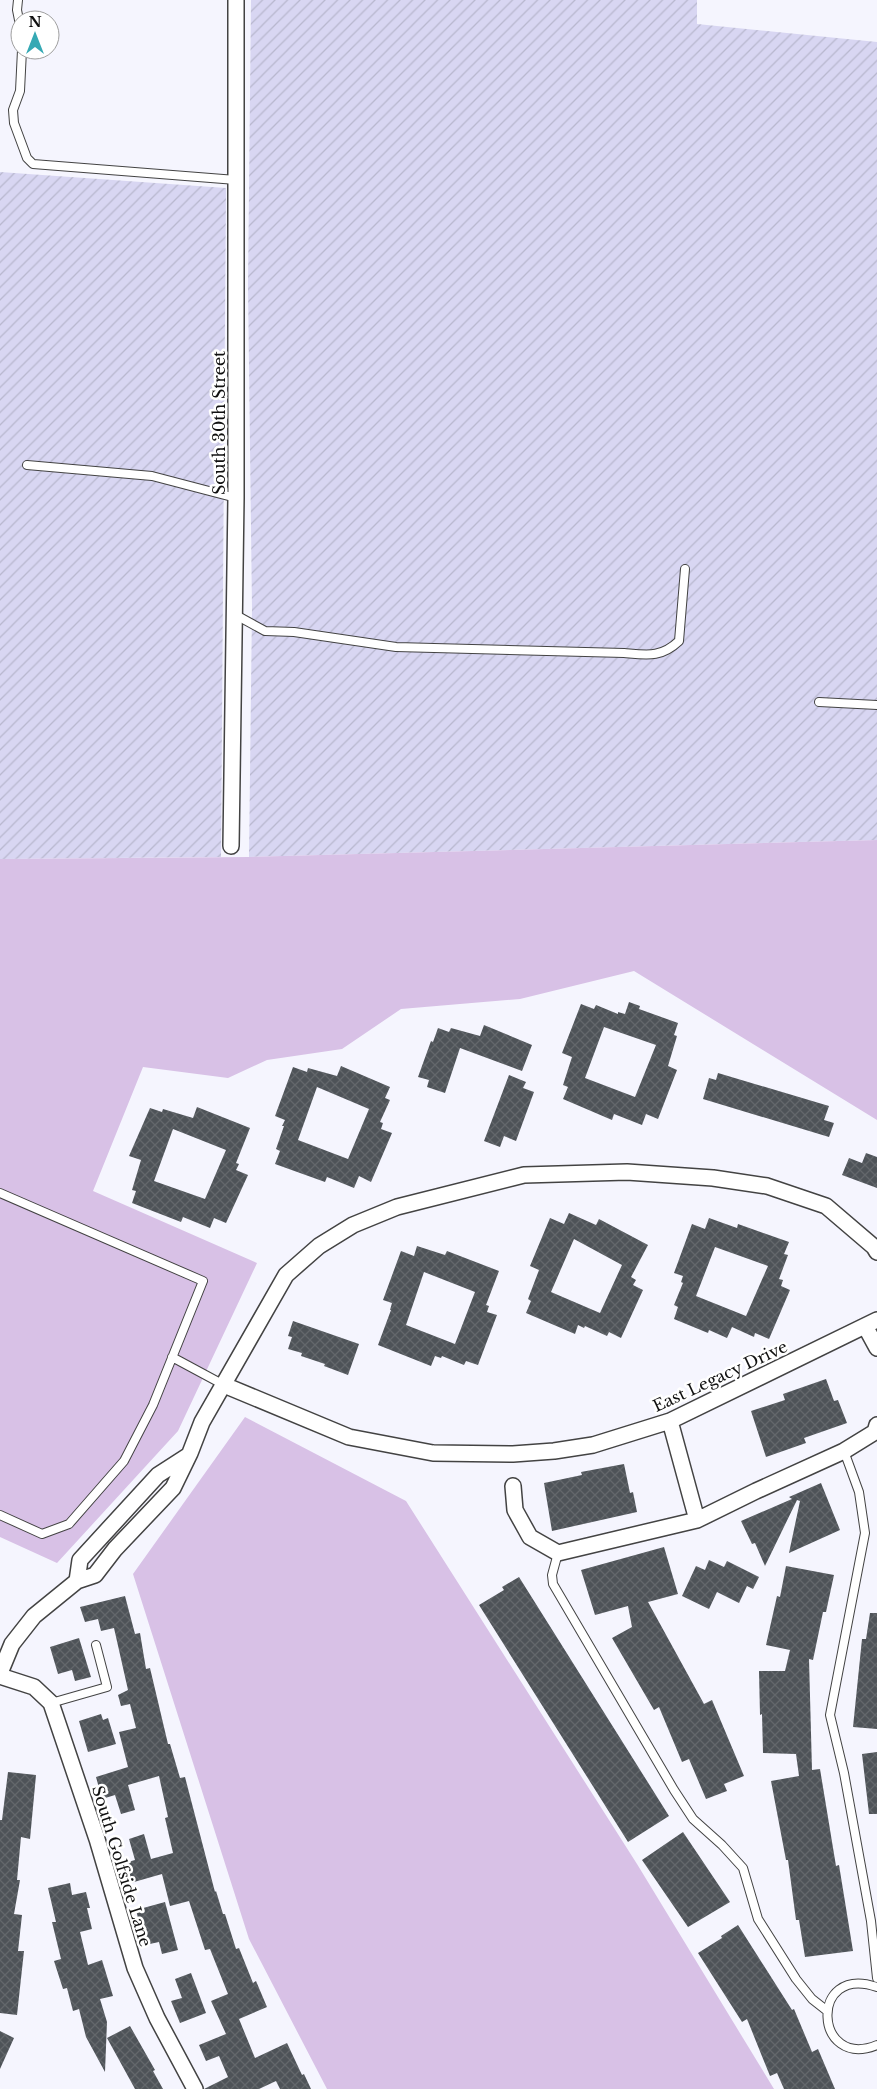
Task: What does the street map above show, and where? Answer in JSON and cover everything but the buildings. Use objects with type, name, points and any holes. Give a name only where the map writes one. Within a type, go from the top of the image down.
[{"type":"street","name":"South 30th Street","points":[[232,846],[236,498],[236,0]]},
{"type":"street","points":[[0,1674],[12,1644],[34,1616],[77,1581],[95,1575],[115,1549],[173,1488],[202,1422],[286,1276],[319,1246],[353,1225],[397,1207],[524,1176],[627,1172],[713,1178],[767,1186],[826,1206],[874,1246],[877,1252]]},
{"type":"street","points":[[871,1323],[877,1348]]},
{"type":"street","name":"East Legacy Drive","points":[[224,1386],[349,1437],[433,1453],[514,1454],[554,1451],[593,1446],[670,1421],[871,1323]]},
{"type":"street","points":[[670,1421],[697,1520]]},
{"type":"street","points":[[513,1486],[515,1510],[530,1536],[558,1553],[697,1520],[844,1451],[875,1432],[877,1424]]},
{"type":"street","points":[[77,1581],[80,1560],[158,1475],[190,1453]]},
{"type":"street","points":[[126,1508],[142,1521]]},
{"type":"street","name":"South Golfside Lane","points":[[0,1674],[34,1687],[50,1703],[97,1839],[135,1968],[158,2018],[195,2089]]},
{"type":"lane","points":[[22,60],[20,91],[13,110],[14,123],[27,158],[33,164],[236,180]]},
{"type":"lane","points":[[27,465],[152,476],[236,498]]},
{"type":"lane","points":[[234,614],[265,631],[294,632],[396,647],[624,653],[650,656],[669,650],[679,641],[685,568]]},
{"type":"lane","points":[[819,702],[877,706]]},
{"type":"lane","points":[[0,1193],[204,1281],[153,1406],[124,1461],[69,1524],[42,1534],[0,1515]]},
{"type":"lane","points":[[172,1356],[224,1386]]},
{"type":"lane","points":[[844,1451],[859,1492],[864,1533],[830,1715],[844,1773],[870,1912],[877,1978]]},
{"type":"lane","points":[[558,1553],[552,1575],[554,1584],[674,1790],[693,1819],[722,1845],[743,1868],[758,1919],[796,1978],[812,1999],[826,2010]]},
{"type":"lane","points":[[50,1703],[107,1687],[96,1646]]},
{"type":"lane","points":[[877,1987],[863,1982],[846,1984],[833,1995],[826,2010],[827,2026],[836,2040],[850,2048],[866,2050],[877,2045]]},
{"type":"shaded area","points":[[251,0],[697,0],[697,24],[877,42],[877,840],[249,857],[252,608],[248,286]]},
{"type":"shaded area","points":[[0,172],[226,188],[221,857],[0,859]]},
{"type":"shaded area","points":[[877,840],[877,1120],[634,971],[520,999],[401,1009],[342,1049],[267,1060],[228,1078],[143,1067],[93,1191],[257,1263],[178,1431],[57,1563],[0,1537],[0,859],[249,857]]},
{"type":"shaded area","points":[[245,1417],[406,1501],[637,1864],[774,2089],[327,2089],[249,1939],[133,1574]]}]
